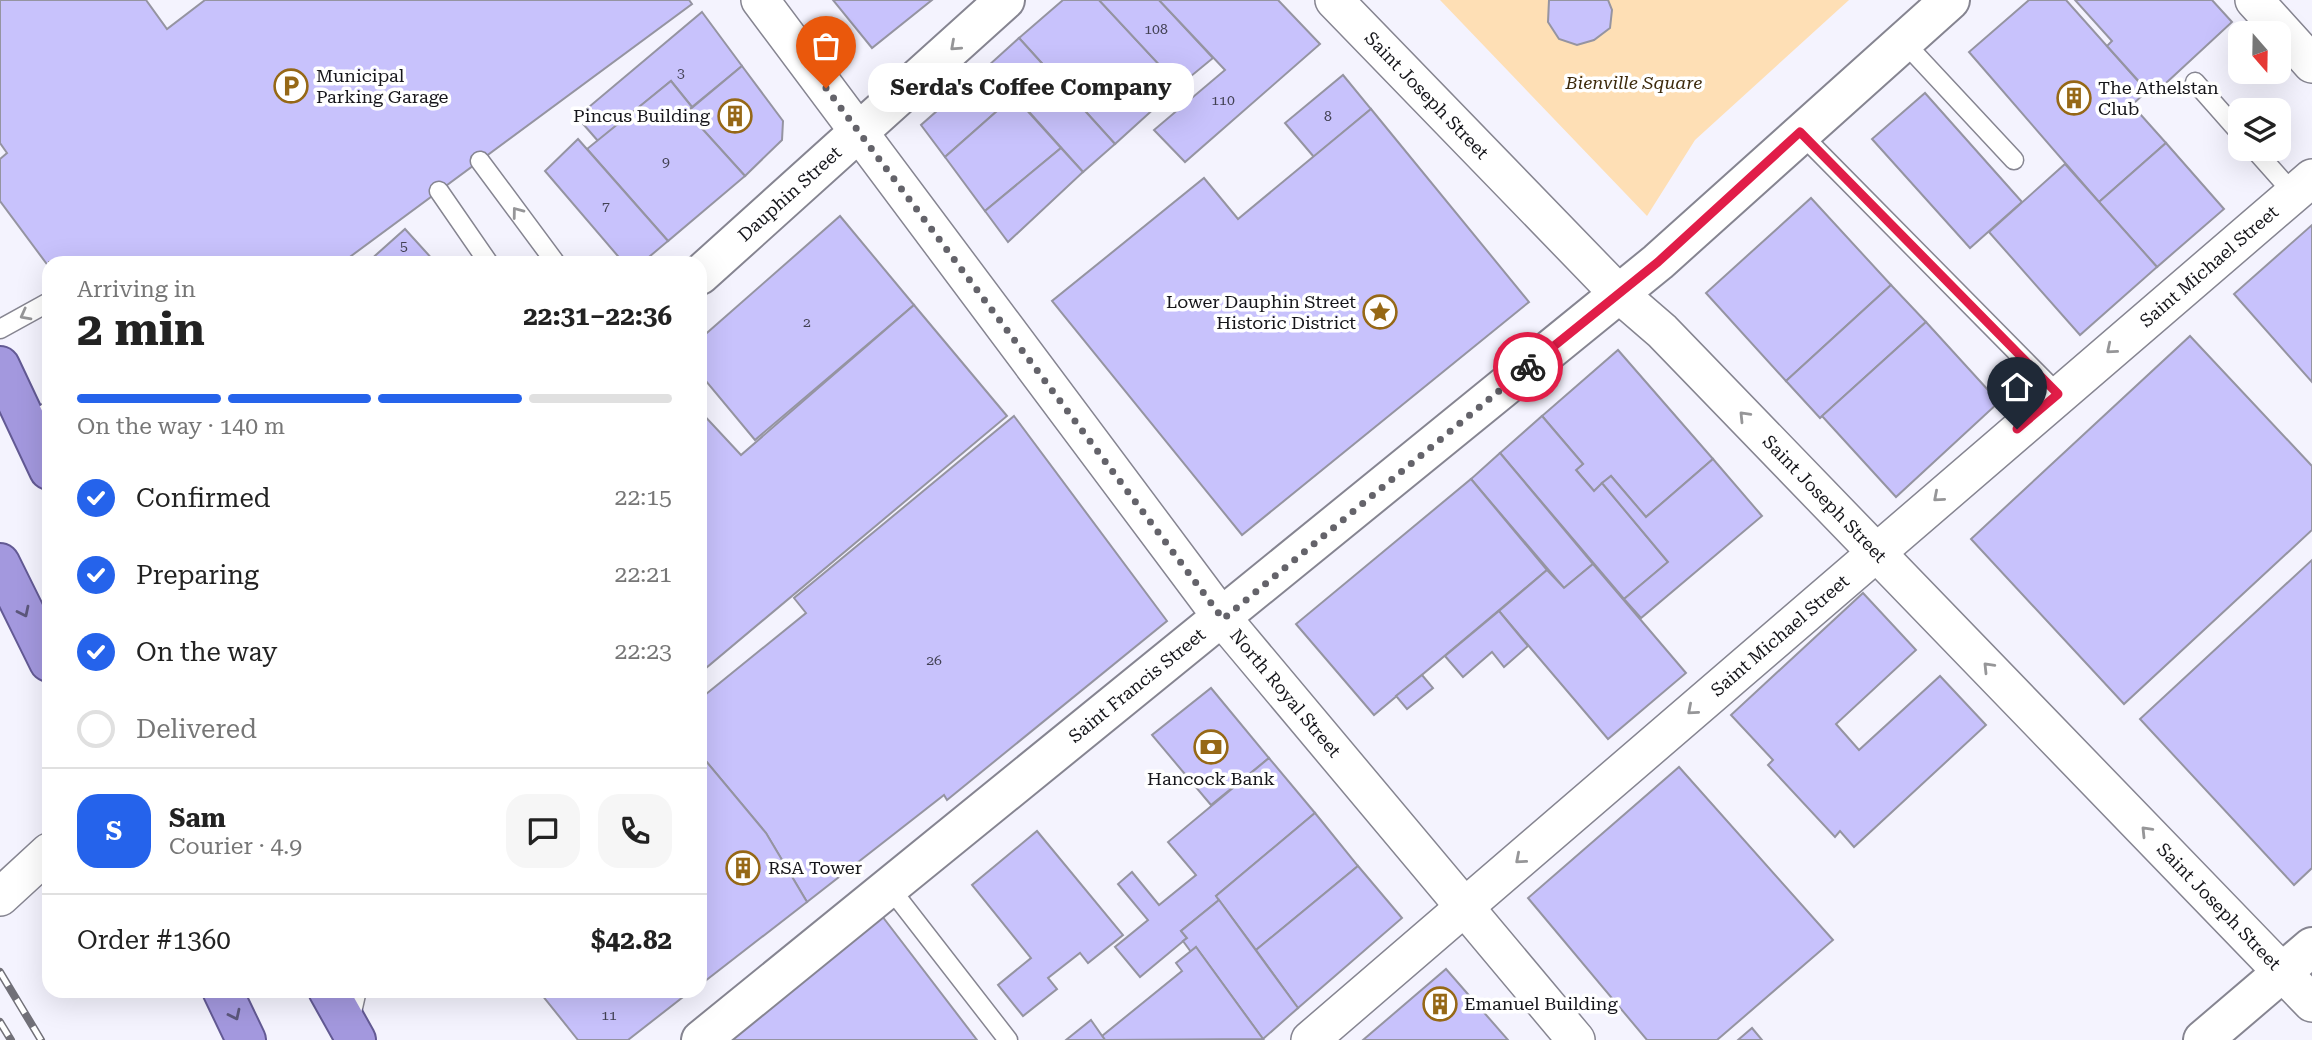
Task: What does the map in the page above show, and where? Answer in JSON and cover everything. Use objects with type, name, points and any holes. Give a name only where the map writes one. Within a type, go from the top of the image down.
[{"type":"highway","points":[[0,366],[38,418],[42,437]]},
{"type":"highway","points":[[0,563],[42,648]]},
{"type":"highway","points":[[226,998],[246,1040]]},
{"type":"highway","points":[[332,998],[352,1034]]},
{"type":"street","name":"North Royal Street","points":[[760,0],[1223,619],[1576,1040]]},
{"type":"street","name":"Dauphin Street","points":[[707,269],[1005,0]]},
{"type":"street","name":"Saint Joseph Street","points":[[1334,0],[1618,293],[1662,331],[2312,1003]]},
{"type":"street","name":"Saint Francis Street","points":[[701,1040],[1223,619],[1658,262],[1950,0]]},
{"type":"street","points":[[2254,0],[2312,64]]},
{"type":"street","name":"Saint Michael Street","points":[[1310,1040],[1875,551],[2303,186]]},
{"type":"street","points":[[0,897],[42,858]]},
{"type":"street","points":[[2203,1040],[2312,947]]},
{"type":"lane","points":[[1903,41],[2014,160]]},
{"type":"lane","points":[[2195,82],[2228,119]]},
{"type":"lane","points":[[1800,132],[2058,394]]},
{"type":"lane","points":[[480,161],[551,256]]},
{"type":"lane","points":[[2270,161],[2303,186]]},
{"type":"lane","points":[[439,191],[484,256]]},
{"type":"lane","points":[[0,329],[42,306]]},
{"type":"lane","points":[[890,888],[1008,1040]]},
{"type":"lane","points":[[352,1034],[356,998]]},
{"type":"green space","name":"Bienville Square","points":[[1440,0],[1849,0],[1695,140],[1647,216]]},
{"type":"building","name":"Municipal Parking Garage","points":[[0,0],[146,0],[167,29],[205,0],[689,0],[692,4],[351,256],[42,258],[0,201],[0,159],[7,153],[0,143]]},
{"type":"building","points":[[833,0],[932,0],[872,48]]},
{"type":"building","points":[[1063,0],[1099,0],[1179,86],[1115,144],[1019,38]]},
{"type":"building","points":[[1099,0],[1159,0],[1213,58],[1179,86]]},
{"type":"building","points":[[1159,0],[1278,0],[1320,44],[1185,162],[1154,130],[1225,70]]},
{"type":"building","points":[[1549,0],[1608,0],[1612,10],[1610,28],[1594,40],[1577,45],[1559,39],[1548,22]]},
{"type":"building","name":"The Athelstan Club","points":[[2029,0],[2066,0],[2147,91],[2132,105],[2166,143],[2099,202],[1969,52]]},
{"type":"building","points":[[2075,0],[2212,0],[2231,21],[2228,21],[2228,26],[2152,96],[2107,46],[2112,41]]},
{"type":"building","points":[[702,12],[742,66],[692,107],[671,81],[598,141],[577,117]]},
{"type":"building","points":[[1019,38],[1115,144],[1083,172],[988,66]]},
{"type":"building","name":"Pincus Building","points":[[742,66],[783,121],[782,140],[745,176],[687,112]]},
{"type":"building","points":[[988,66],[1014,96],[945,157],[921,125]]},
{"type":"building","points":[[1343,75],[1371,109],[1314,157],[1285,123]]},
{"type":"building","points":[[671,81],[692,107],[687,112],[745,176],[668,241],[587,149]]},
{"type":"building","points":[[1925,93],[2022,202],[1970,248],[1872,139]]},
{"type":"building","points":[[1014,96],[1061,148],[985,211],[945,157]]},
{"type":"building","points":[[1371,109],[1529,302],[1242,535],[1052,301],[1204,178],[1238,219]]},
{"type":"building","points":[[578,139],[668,241],[650,256],[618,256],[545,171]]},
{"type":"building","points":[[2166,143],[2224,209],[2157,267],[2099,202]]},
{"type":"building","points":[[1061,148],[1083,172],[1008,242],[985,211]]},
{"type":"building","points":[[2065,164],[2157,267],[2080,335],[1989,232]]},
{"type":"building","points":[[1811,198],[1891,285],[1786,381],[1706,293]]},
{"type":"building","points":[[840,216],[914,305],[755,440],[707,382],[707,333]]},
{"type":"building","points":[[2312,225],[2312,382],[2234,294]]},
{"type":"building","points":[[405,229],[430,256],[375,256]]},
{"type":"building","points":[[1891,285],[1926,322],[1820,418],[1786,381]]},
{"type":"building","points":[[914,305],[1007,416],[707,667],[707,419],[741,455]]},
{"type":"building","points":[[1926,322],[1999,402],[1896,497],[1822,416]]},
{"type":"building","points":[[2190,336],[2312,466],[2312,530],[2124,704],[1971,539]]},
{"type":"building","points":[[1618,350],[1713,459],[1646,517],[1611,476],[1594,491],[1576,470],[1583,464],[1542,416]]},
{"type":"building","points":[[1014,416],[1167,621],[947,800],[944,795],[807,902],[766,833],[707,762],[707,693],[806,613],[794,598]]},
{"type":"building","points":[[1542,416],[1583,464],[1576,470],[1594,491],[1602,483],[1668,562],[1624,599],[1500,453]]},
{"type":"building","points":[[1500,453],[1593,564],[1564,588],[1471,479]]},
{"type":"building","points":[[1713,459],[1762,516],[1641,618],[1624,599],[1668,562],[1602,483],[1611,476],[1646,517]]},
{"type":"building","points":[[1471,479],[1547,570],[1374,715],[1296,624]]},
{"type":"building","points":[[2312,560],[2312,868],[2294,885],[2140,719]]},
{"type":"building","points":[[1593,564],[1686,673],[1608,739],[1499,611],[1547,570],[1564,588]]},
{"type":"building","points":[[1863,593],[1916,650],[1836,724],[1859,750],[1940,676],[1986,725],[1854,847],[1840,831],[1835,837],[1768,765],[1773,760],[1731,715]]},
{"type":"building","points":[[1499,611],[1528,646],[1504,667],[1492,652],[1463,677],[1445,656]]},
{"type":"building","points":[[1422,675],[1433,688],[1407,709],[1396,696]]},
{"type":"building","name":"Hancock Bank","points":[[1211,688],[1269,758],[1211,805],[1152,735]]},
{"type":"building","points":[[1269,758],[1315,813],[1216,896],[1219,900],[1181,931],[1187,938],[1140,977],[1115,947],[1148,920],[1118,884],[1132,872],[1159,905],[1196,875],[1168,842]]},
{"type":"building","name":"RSA Tower","points":[[707,762],[766,833],[807,902],[707,980]]},
{"type":"building","points":[[1679,767],[1833,940],[1717,1040],[1647,1040],[1528,898]]},
{"type":"building","points":[[1315,813],[1358,866],[1256,950],[1216,896]]},
{"type":"building","points":[[1037,831],[1123,935],[1088,963],[1080,953],[1048,978],[1057,989],[1023,1016],[998,985],[1031,958],[972,885]]},
{"type":"building","points":[[1358,866],[1402,918],[1298,1008],[1256,950]]},
{"type":"building","points":[[1219,900],[1298,1008],[1263,1039],[1196,947],[1191,952],[1183,941],[1187,938],[1181,931]]},
{"type":"building","points":[[882,916],[977,1040],[728,1040]]},
{"type":"building","points":[[1196,947],[1263,1039],[1105,1040],[1102,1036],[1182,971],[1176,963]]},
{"type":"building","name":"Emanuel Building","points":[[1446,969],[1508,1040],[1363,1040]]},
{"type":"building","points":[[544,998],[682,998],[628,1040],[578,1040]]},
{"type":"building","points":[[1091,1020],[1105,1040],[1066,1040]]},
{"type":"building","points":[[1752,1028],[1762,1040],[1738,1040]]},
{"type":"railway","points":[[0,972],[41,1040]]},
{"type":"railway","points":[[0,1022],[11,1040]]},
{"type":"way so far","points":[[826,88],[1223,619],[1528,367]]},
{"type":"place","name":"Municipal Parking Garage","points":[[291,86]]},
{"type":"place","name":"Serda's Coffee Company","points":[[826,88]]},
{"type":"place","name":"The Athelstan Club","points":[[2074,98]]},
{"type":"place","name":"Pincus Building","points":[[735,116]]},
{"type":"place","name":"Lower Dauphin Street Historic District","points":[[1380,312]]},
{"type":"place","name":"Hancock Bank","points":[[1211,747]]},
{"type":"place","name":"RSA Tower","points":[[743,868]]},
{"type":"place","name":"Emanuel Building","points":[[1440,1004]]},
{"type":"route","points":[[1528,367],[1658,262],[1800,132],[2058,394],[2017,429]]}]
